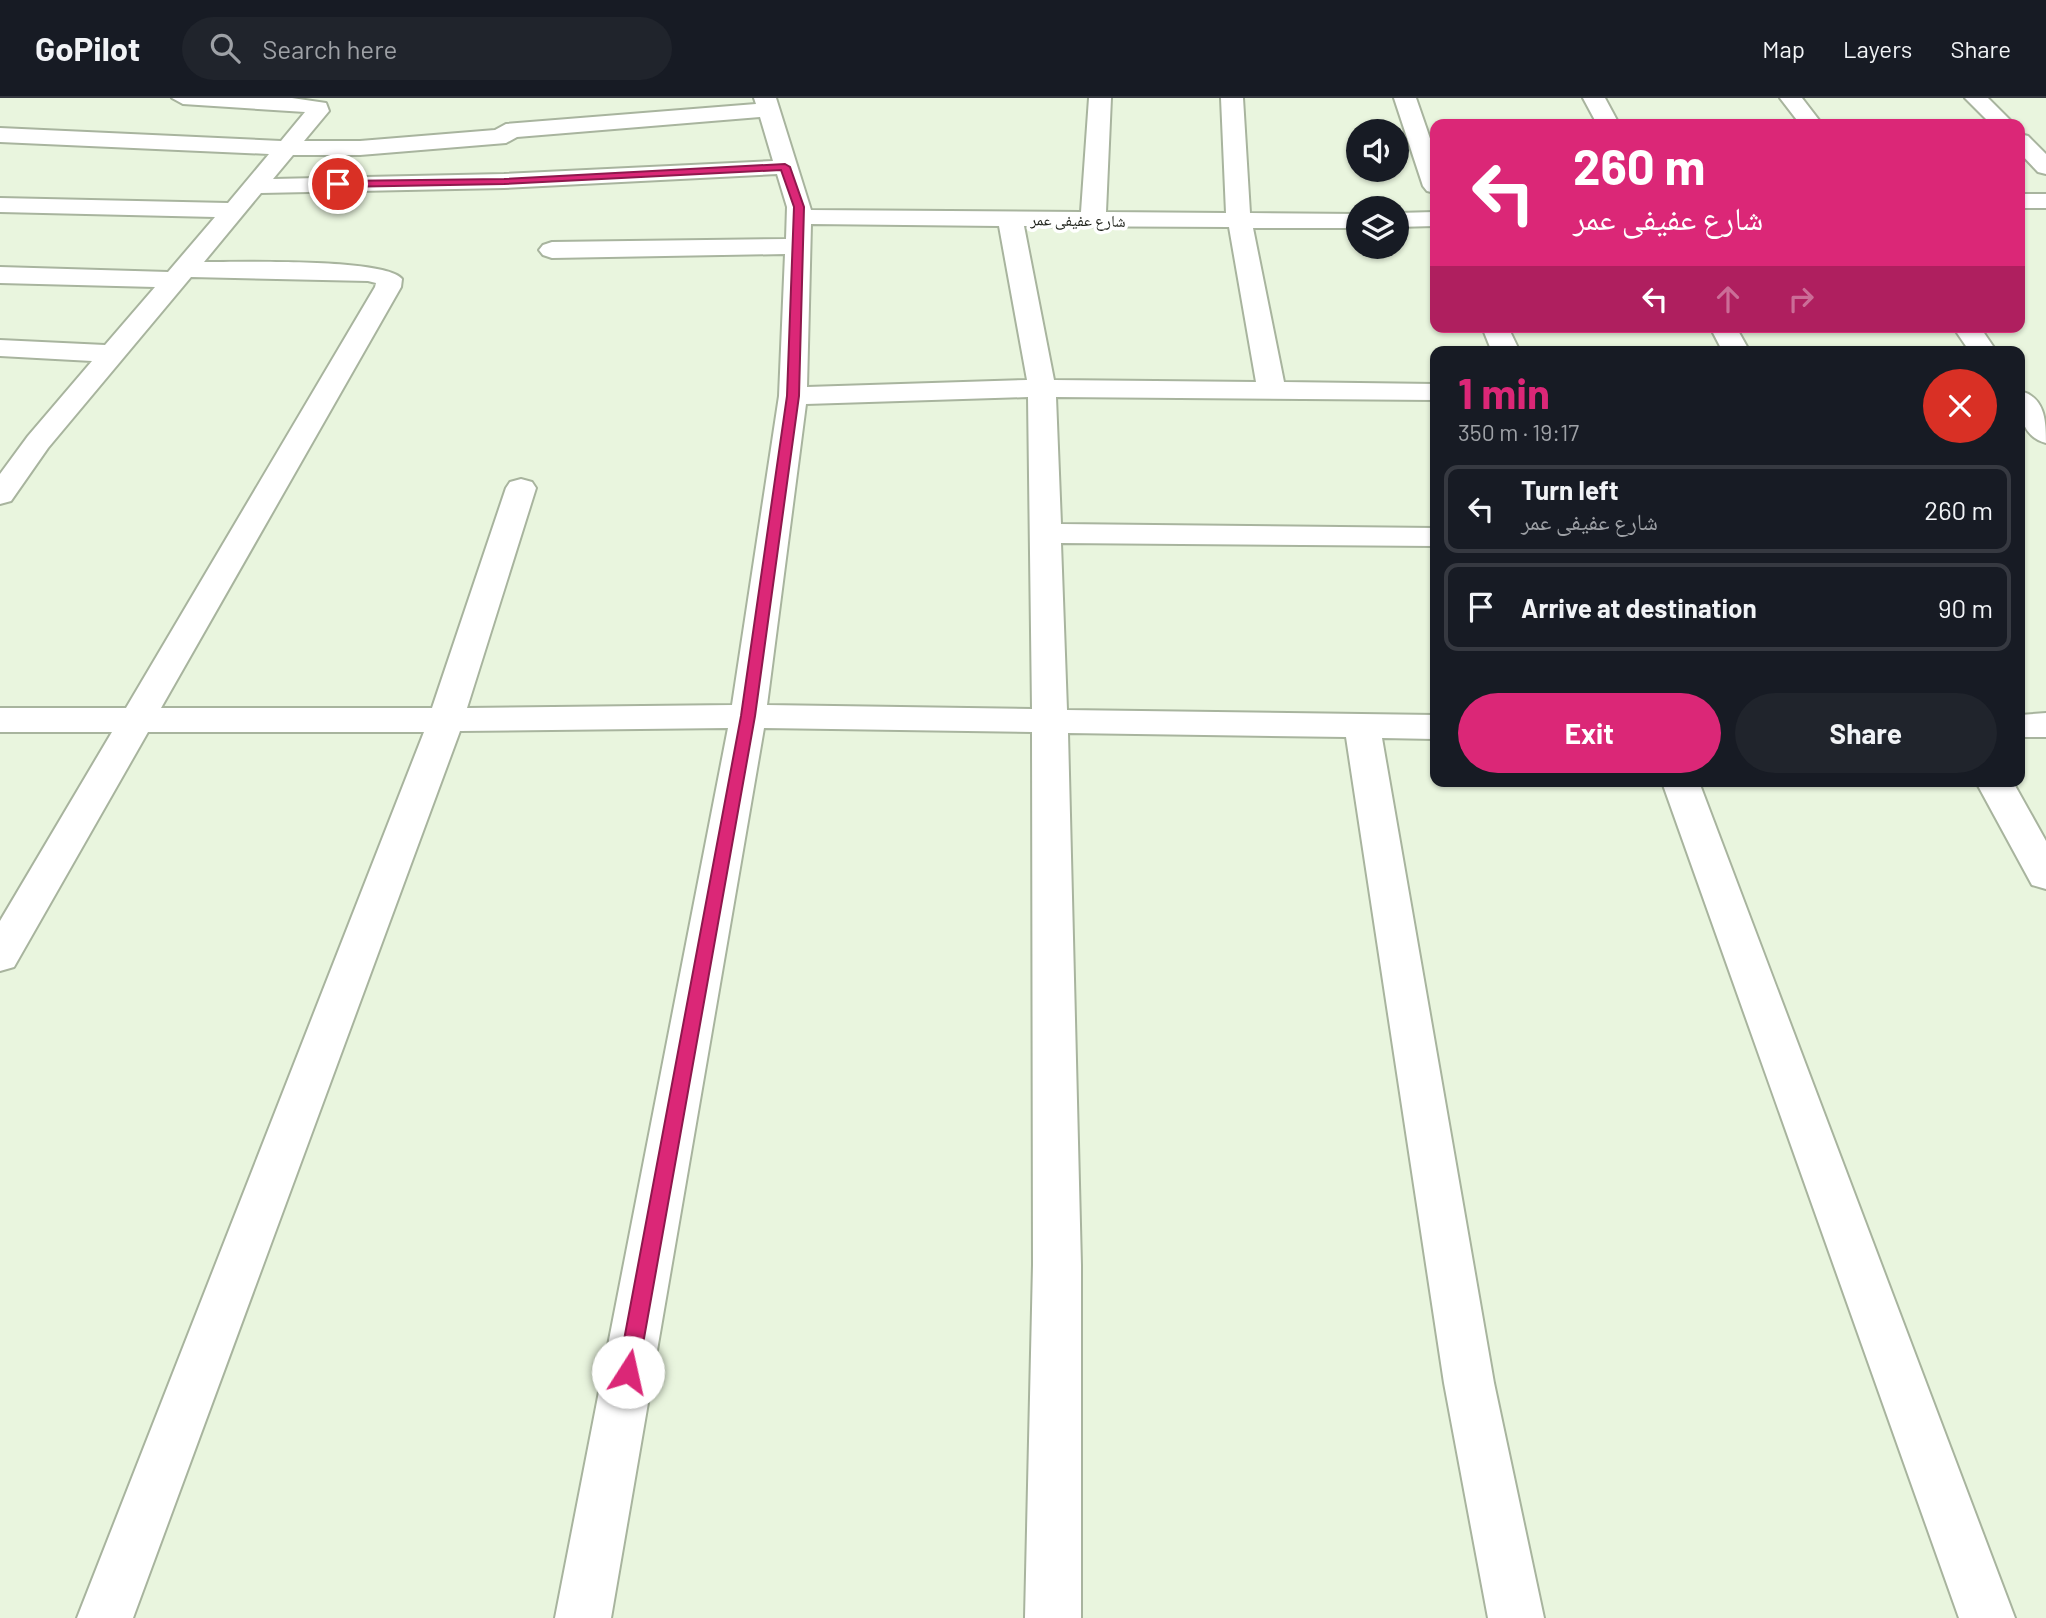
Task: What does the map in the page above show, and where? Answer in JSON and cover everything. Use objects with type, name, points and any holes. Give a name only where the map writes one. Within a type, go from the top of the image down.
[{"type":"street","points":[[0,495],[37,442],[289,148],[318,108],[183,98]]},
{"type":"street","points":[[1093,220],[1100,98]]},
{"type":"street","points":[[1232,98],[1237,206],[1272,391]]},
{"type":"street","points":[[1405,98],[1430,171]]},
{"type":"street","points":[[1594,98],[1605,119]]},
{"type":"street","points":[[1791,98],[1807,119]]},
{"type":"street","points":[[1976,98],[1998,119]]},
{"type":"street","points":[[0,135],[289,148],[360,148],[506,125],[766,104],[799,207],[793,396],[748,716],[583,1618]]},
{"type":"street","points":[[504,181],[506,125]]},
{"type":"street","points":[[2025,146],[2046,167]]},
{"type":"street","points":[[256,186],[504,181],[785,167]]},
{"type":"street","points":[[2025,201],[2046,201]]},
{"type":"street","points":[[0,205],[234,210]]},
{"type":"street","points":[[1010,219],[1042,388],[1050,719],[1056,1265],[1053,1618]]},
{"type":"street","name":"شارع عفيفى عمر","points":[[552,250],[799,231],[1010,219],[1346,221]]},
{"type":"street","points":[[1409,220],[1430,219]]},
{"type":"street","points":[[0,275],[370,273],[389,279],[388,287],[133,721],[0,956]]},
{"type":"street","points":[[0,348],[112,354]]},
{"type":"street","points":[[793,396],[1042,388],[1430,392]]},
{"type":"street","points":[[2025,405],[2046,434]]},
{"type":"street","points":[[105,1618],[446,720],[521,488]]},
{"type":"street","points":[[1046,533],[1430,537]]},
{"type":"street","points":[[0,720],[446,720],[748,716],[1430,727]]},
{"type":"street","points":[[2025,726],[2046,725]]},
{"type":"street","points":[[1362,726],[1469,1383],[1516,1618]]},
{"type":"street","points":[[1682,787],[1987,1618]]},
{"type":"street","points":[[1997,787],[2046,875]]},
{"type":"route","points":[[338,184],[504,181],[785,167],[799,207],[793,396],[748,716],[628,1372]]}]
